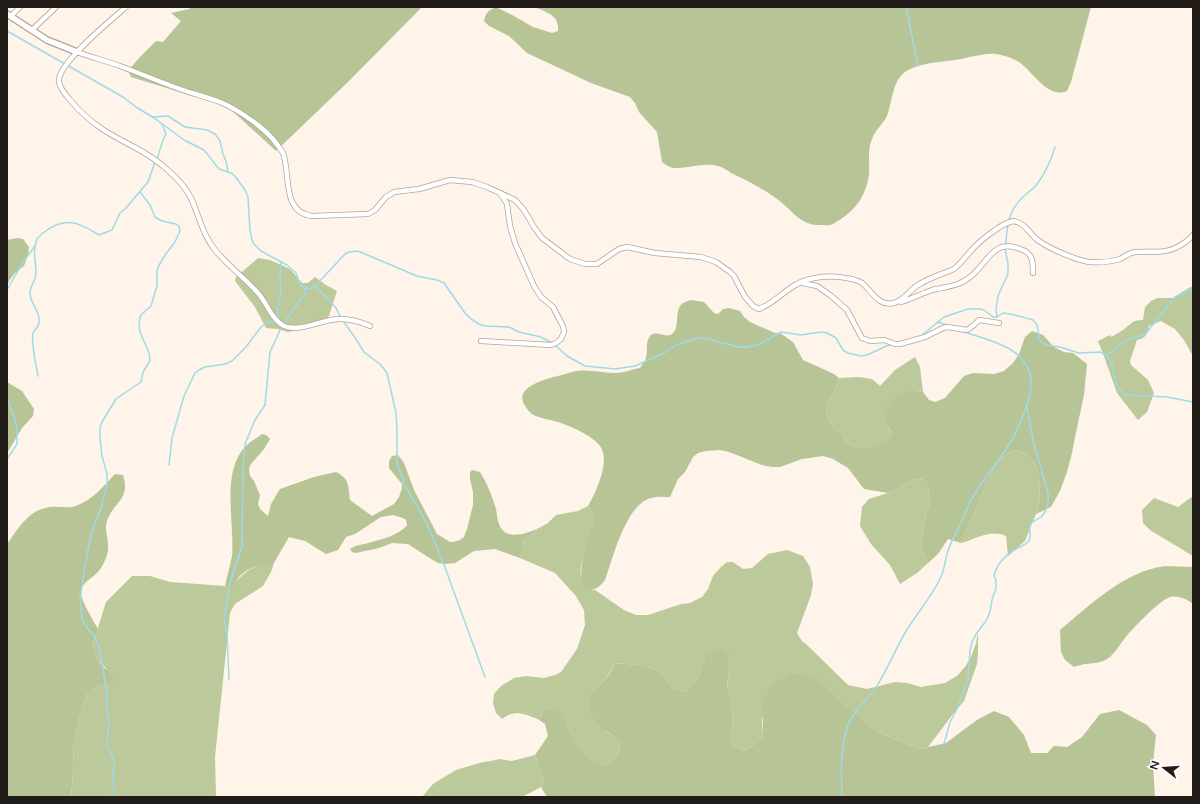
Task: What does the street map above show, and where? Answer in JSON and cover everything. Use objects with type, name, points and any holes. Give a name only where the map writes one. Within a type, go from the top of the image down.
[{"type":"street","points":[[20,7],[9,15],[54,43],[183,90],[221,102],[239,112],[267,133],[283,153],[286,164],[288,190],[292,202],[299,212],[305,215],[368,214],[375,210],[386,197],[394,192],[419,189],[450,180],[472,182],[500,192],[515,200],[520,204],[534,228],[542,238],[570,259],[580,263],[592,265],[597,264],[620,249],[627,247],[655,253],[701,257],[716,262],[730,272],[734,276],[745,297],[753,306],[759,309],[766,306],[800,282],[828,277],[852,280],[862,283],[875,298],[880,301],[889,304],[901,302],[933,290],[963,282],[972,277],[978,271],[994,250],[1002,247],[1017,248],[1028,252],[1033,262],[1033,273]]},
{"type":"street","points":[[32,30],[56,7]]},
{"type":"street","points":[[126,7],[77,52],[62,71],[59,77],[59,83],[66,95],[76,108],[99,128],[145,153],[165,168],[176,179],[190,197],[205,233],[215,250],[258,292],[279,322],[287,327],[297,328],[341,319],[358,321],[370,326]]},
{"type":"street","points":[[481,341],[551,345],[559,342],[564,332],[563,326],[553,307],[541,297],[534,286],[515,243],[510,226],[507,204],[500,192]]},
{"type":"street","points":[[897,302],[919,284],[954,269],[974,248],[1002,226],[1013,221],[1022,224],[1037,240],[1046,245],[1076,259],[1096,263],[1113,261],[1133,252],[1155,253],[1168,251],[1179,246],[1193,236]]},
{"type":"street","points":[[800,282],[817,286],[830,295],[847,310],[862,338],[870,341],[884,340],[895,344],[900,344],[926,337],[943,328],[967,330],[979,320],[999,323]]},
{"type":"green space","points":[[192,7],[422,7],[350,80],[276,151],[228,107],[131,77],[128,71],[139,58],[156,41],[163,42],[181,21],[171,13]]},
{"type":"green space","points":[[496,7],[533,27],[552,33],[558,31],[557,21],[551,15],[534,7],[1091,7],[1071,82],[1067,91],[1052,91],[1018,62],[1008,57],[996,54],[928,64],[910,69],[904,73],[896,83],[887,116],[870,143],[869,175],[865,191],[861,198],[853,210],[833,224],[814,225],[803,221],[781,202],[757,186],[720,166],[701,165],[673,168],[666,165],[662,162],[657,132],[639,112],[635,103],[630,97],[591,83],[527,53],[509,36],[489,26],[484,21],[488,12]]},
{"type":"green space","points":[[17,238],[23,239],[29,247],[28,255],[24,266],[15,273],[9,281],[7,287],[7,240]]},
{"type":"green space","points":[[258,258],[270,260],[290,269],[302,283],[308,283],[315,277],[337,291],[329,316],[320,325],[288,332],[266,328],[255,307],[235,281],[236,277]]},
{"type":"green space","points":[[1193,286],[1193,356],[1184,340],[1175,329],[1161,321],[1149,326],[1146,336],[1137,340],[1130,361],[1131,365],[1148,380],[1154,393],[1147,412],[1138,420],[1117,393],[1098,341],[1110,335],[1111,337],[1134,322],[1143,320],[1145,307],[1151,301],[1157,298],[1173,298]]},
{"type":"green space","points":[[691,300],[704,302],[714,313],[718,314],[723,309],[729,308],[740,311],[750,322],[775,333],[780,333],[793,342],[803,360],[834,374],[839,378],[837,386],[828,402],[826,412],[828,418],[834,429],[841,434],[851,446],[867,448],[889,440],[891,434],[884,418],[885,410],[892,400],[898,396],[904,393],[917,391],[923,392],[929,400],[935,402],[945,398],[964,376],[973,373],[994,374],[1004,371],[1013,363],[1019,354],[1025,337],[1032,331],[1043,335],[1054,347],[1064,352],[1073,353],[1087,364],[1084,395],[1072,453],[1060,491],[1051,507],[1036,514],[1040,501],[1039,477],[1035,463],[1020,450],[1011,451],[998,461],[988,479],[961,543],[948,539],[938,554],[928,563],[921,547],[924,523],[930,499],[928,486],[924,480],[918,479],[908,482],[888,493],[864,489],[848,468],[833,459],[823,456],[802,459],[780,467],[772,467],[762,465],[729,452],[720,450],[706,451],[698,453],[693,457],[685,472],[678,479],[670,497],[651,498],[642,502],[634,510],[616,546],[605,580],[600,586],[588,590],[582,586],[581,576],[583,555],[593,522],[593,514],[588,506],[595,493],[601,476],[604,459],[603,452],[600,446],[592,438],[580,431],[532,414],[522,400],[523,394],[527,389],[541,381],[576,371],[586,370],[616,373],[640,368],[646,358],[648,338],[653,334],[670,335],[673,333],[676,327],[678,310],[682,304]]},
{"type":"green space","points":[[915,357],[920,367],[923,392],[918,391],[904,395],[897,399],[892,405],[884,418],[891,434],[889,441],[867,448],[851,446],[841,434],[834,429],[826,412],[828,402],[837,386],[839,378],[859,377],[872,379],[880,386],[895,370]]},
{"type":"green space","points":[[7,382],[22,391],[34,409],[33,416],[22,428],[7,452]]},
{"type":"green space","points":[[262,434],[266,435],[270,439],[264,449],[250,465],[249,470],[250,476],[254,481],[260,495],[258,504],[260,509],[268,516],[271,504],[280,489],[314,477],[336,472],[344,477],[348,483],[350,500],[372,516],[394,504],[399,497],[402,484],[389,468],[389,461],[392,456],[398,455],[404,463],[414,490],[437,534],[450,542],[460,540],[464,537],[467,529],[473,505],[473,492],[470,479],[470,472],[472,470],[480,472],[485,481],[493,499],[498,522],[506,533],[516,535],[537,529],[532,536],[524,540],[523,553],[520,558],[495,549],[474,551],[455,563],[445,564],[438,563],[408,544],[392,543],[379,548],[356,553],[352,552],[350,549],[356,546],[389,537],[400,532],[407,525],[406,520],[403,518],[393,515],[381,517],[355,534],[346,537],[338,550],[326,554],[305,541],[289,537],[274,563],[260,565],[244,572],[231,588],[228,588],[225,586],[232,556],[230,498],[234,468],[239,456],[247,445]]},
{"type":"green space","points":[[1020,450],[1035,463],[1039,477],[1040,501],[1025,541],[1008,556],[1006,536],[1000,534],[984,535],[961,543],[988,479],[998,461],[1011,451]]},
{"type":"green space","points":[[115,474],[123,475],[125,490],[123,496],[113,509],[107,521],[107,554],[101,568],[83,585],[81,593],[85,606],[98,629],[93,644],[94,654],[114,678],[110,684],[98,686],[87,694],[82,707],[73,747],[74,763],[71,797],[7,797],[7,544],[20,526],[36,512],[50,507],[71,507],[78,505],[96,494]]},
{"type":"green space","points":[[918,479],[924,480],[928,486],[930,499],[924,523],[921,547],[928,563],[917,573],[900,584],[890,565],[871,544],[860,526],[862,507],[869,499],[888,493],[908,482]]},
{"type":"green space","points":[[1193,496],[1193,556],[1150,530],[1143,523],[1142,510],[1154,498],[1178,507]]},
{"type":"green space","points":[[588,506],[593,514],[594,521],[582,561],[582,580],[588,590],[595,590],[624,610],[636,615],[648,615],[681,604],[690,603],[702,597],[708,589],[713,576],[727,562],[733,562],[743,569],[752,568],[768,554],[787,550],[803,556],[810,567],[813,584],[811,595],[797,633],[802,641],[848,685],[867,689],[895,682],[907,683],[921,687],[945,683],[957,676],[965,667],[971,657],[978,633],[977,664],[964,701],[928,747],[920,749],[875,730],[833,694],[762,719],[763,736],[744,751],[731,744],[733,710],[727,689],[730,657],[705,656],[697,680],[686,692],[673,689],[664,676],[652,668],[615,663],[606,679],[594,691],[607,732],[619,740],[619,752],[609,763],[601,765],[592,763],[583,756],[573,739],[564,715],[543,711],[539,720],[517,713],[508,715],[502,719],[496,713],[493,703],[494,694],[501,686],[514,678],[526,676],[544,678],[561,672],[577,649],[585,625],[584,610],[576,596],[555,573],[520,558],[523,553],[524,540],[532,536],[537,529],[548,523],[556,515],[578,511]]},
{"type":"green space","points":[[274,563],[263,586],[235,604],[230,613],[215,757],[216,797],[71,797],[74,763],[73,747],[82,707],[87,694],[98,686],[110,684],[106,668],[96,658],[93,652],[93,644],[106,602],[132,576],[150,576],[170,582],[232,587],[247,571],[256,566]]},
{"type":"green space","points":[[1165,566],[1193,567],[1193,604],[1188,600],[1178,597],[1171,597],[1164,600],[1139,622],[1112,655],[1105,660],[1074,667],[1065,660],[1061,652],[1060,630],[1096,600],[1122,582],[1150,569]]},
{"type":"green space","points":[[721,650],[730,657],[727,688],[733,710],[731,744],[744,751],[763,736],[763,701],[773,684],[794,673],[817,680],[875,730],[920,749],[946,743],[977,720],[994,711],[1009,717],[1024,735],[1031,753],[1047,753],[1054,746],[1067,747],[1082,737],[1100,714],[1119,710],[1147,725],[1156,735],[1153,764],[1155,797],[547,797],[541,787],[544,781],[535,755],[548,736],[545,724],[539,720],[543,711],[554,709],[564,715],[573,739],[583,755],[596,764],[601,765],[609,763],[619,752],[619,740],[600,725],[591,713],[589,706],[590,698],[610,673],[615,663],[652,668],[664,676],[673,689],[686,692],[697,680],[705,656]]},
{"type":"green space","points":[[535,755],[544,781],[541,787],[522,797],[422,797],[433,784],[456,770],[483,762],[499,759],[512,761]]},
{"type":"waterway","points":[[906,7],[918,66]]},
{"type":"waterway","points":[[7,31],[123,97],[184,140],[204,150],[219,169],[235,176],[248,197],[250,231],[253,243],[261,251],[287,265],[296,273],[300,285],[305,288]]},
{"type":"waterway","points":[[153,117],[168,116],[185,127],[207,130],[215,134],[220,141],[228,172]]},
{"type":"waterway","points":[[157,159],[166,134],[162,124]]},
{"type":"waterway","points":[[1009,220],[1017,204],[1043,176],[1055,147]]},
{"type":"waterway","points":[[38,376],[34,354],[33,333],[38,325],[39,318],[30,297],[31,288],[36,276],[34,252],[37,239],[53,226],[67,223],[73,223],[86,227],[99,235],[112,230],[120,213],[148,182],[155,162]]},
{"type":"waterway","points":[[111,797],[114,788],[113,770],[115,763],[107,744],[109,719],[107,709],[107,693],[100,651],[95,637],[82,619],[80,599],[89,544],[107,485],[107,474],[102,456],[100,428],[116,399],[141,382],[143,372],[150,360],[149,353],[140,332],[140,318],[141,315],[151,306],[157,286],[158,267],[175,242],[180,231],[179,226],[176,224],[162,221],[155,217],[150,205],[140,192]]},
{"type":"waterway","points":[[997,317],[996,309],[998,296],[1008,274],[1005,248],[1008,224]]},
{"type":"waterway","points":[[7,290],[23,262],[35,246]]},
{"type":"waterway","points":[[306,288],[310,289],[315,286],[345,254],[358,251],[417,276],[444,283],[465,313],[479,324],[485,326],[509,327],[519,332],[541,337],[552,343]]},
{"type":"waterway","points":[[278,320],[278,307],[281,292],[281,262]]},
{"type":"waterway","points":[[315,286],[336,308],[364,352],[381,365],[387,373],[396,413],[397,463],[404,485],[427,524],[443,562],[485,677]]},
{"type":"waterway","points":[[284,323],[304,295],[306,288]]},
{"type":"waterway","points":[[1107,355],[1129,339],[1144,335],[1175,297],[1193,289]]},
{"type":"waterway","points":[[921,336],[944,317],[968,309],[984,310],[993,317],[997,317]]},
{"type":"waterway","points":[[997,317],[1003,313],[1033,320],[1037,326],[1039,340],[1046,345],[1060,347],[1079,353],[1100,352],[1105,354],[1111,361],[1117,385],[1125,395],[1167,397],[1193,402]]},
{"type":"waterway","points":[[169,465],[172,438],[184,396],[195,373],[205,367],[225,364],[232,361],[246,347],[261,327],[268,322],[275,321]]},
{"type":"waterway","points":[[937,322],[947,325]]},
{"type":"waterway","points":[[229,680],[227,634],[224,618],[230,583],[242,547],[243,466],[245,444],[255,420],[265,405],[270,352],[282,326]]},
{"type":"waterway","points":[[842,797],[842,752],[845,734],[850,720],[878,684],[905,633],[937,585],[942,574],[950,546],[969,504],[981,484],[1009,445],[1028,403],[1031,382],[1030,374],[1026,364],[1019,356],[1002,345],[962,331]]},
{"type":"waterway","points":[[555,345],[567,356],[585,366],[615,369],[635,366],[664,353],[676,345],[697,338],[708,339],[738,347],[747,347],[760,344],[781,332],[801,335],[821,332],[827,333],[836,338],[843,350],[848,353],[861,356],[867,355],[891,344]]},
{"type":"waterway","points":[[897,342],[905,341]]},
{"type":"waterway","points":[[7,399],[15,419],[17,430],[17,444],[7,459]]},
{"type":"waterway","points":[[944,744],[950,722],[957,709],[968,679],[972,642],[986,621],[990,612],[996,588],[996,580],[994,576],[995,572],[1005,557],[1012,551],[1028,542],[1030,538],[1030,524],[1043,515],[1047,506],[1048,493],[1033,440],[1027,407]]}]
